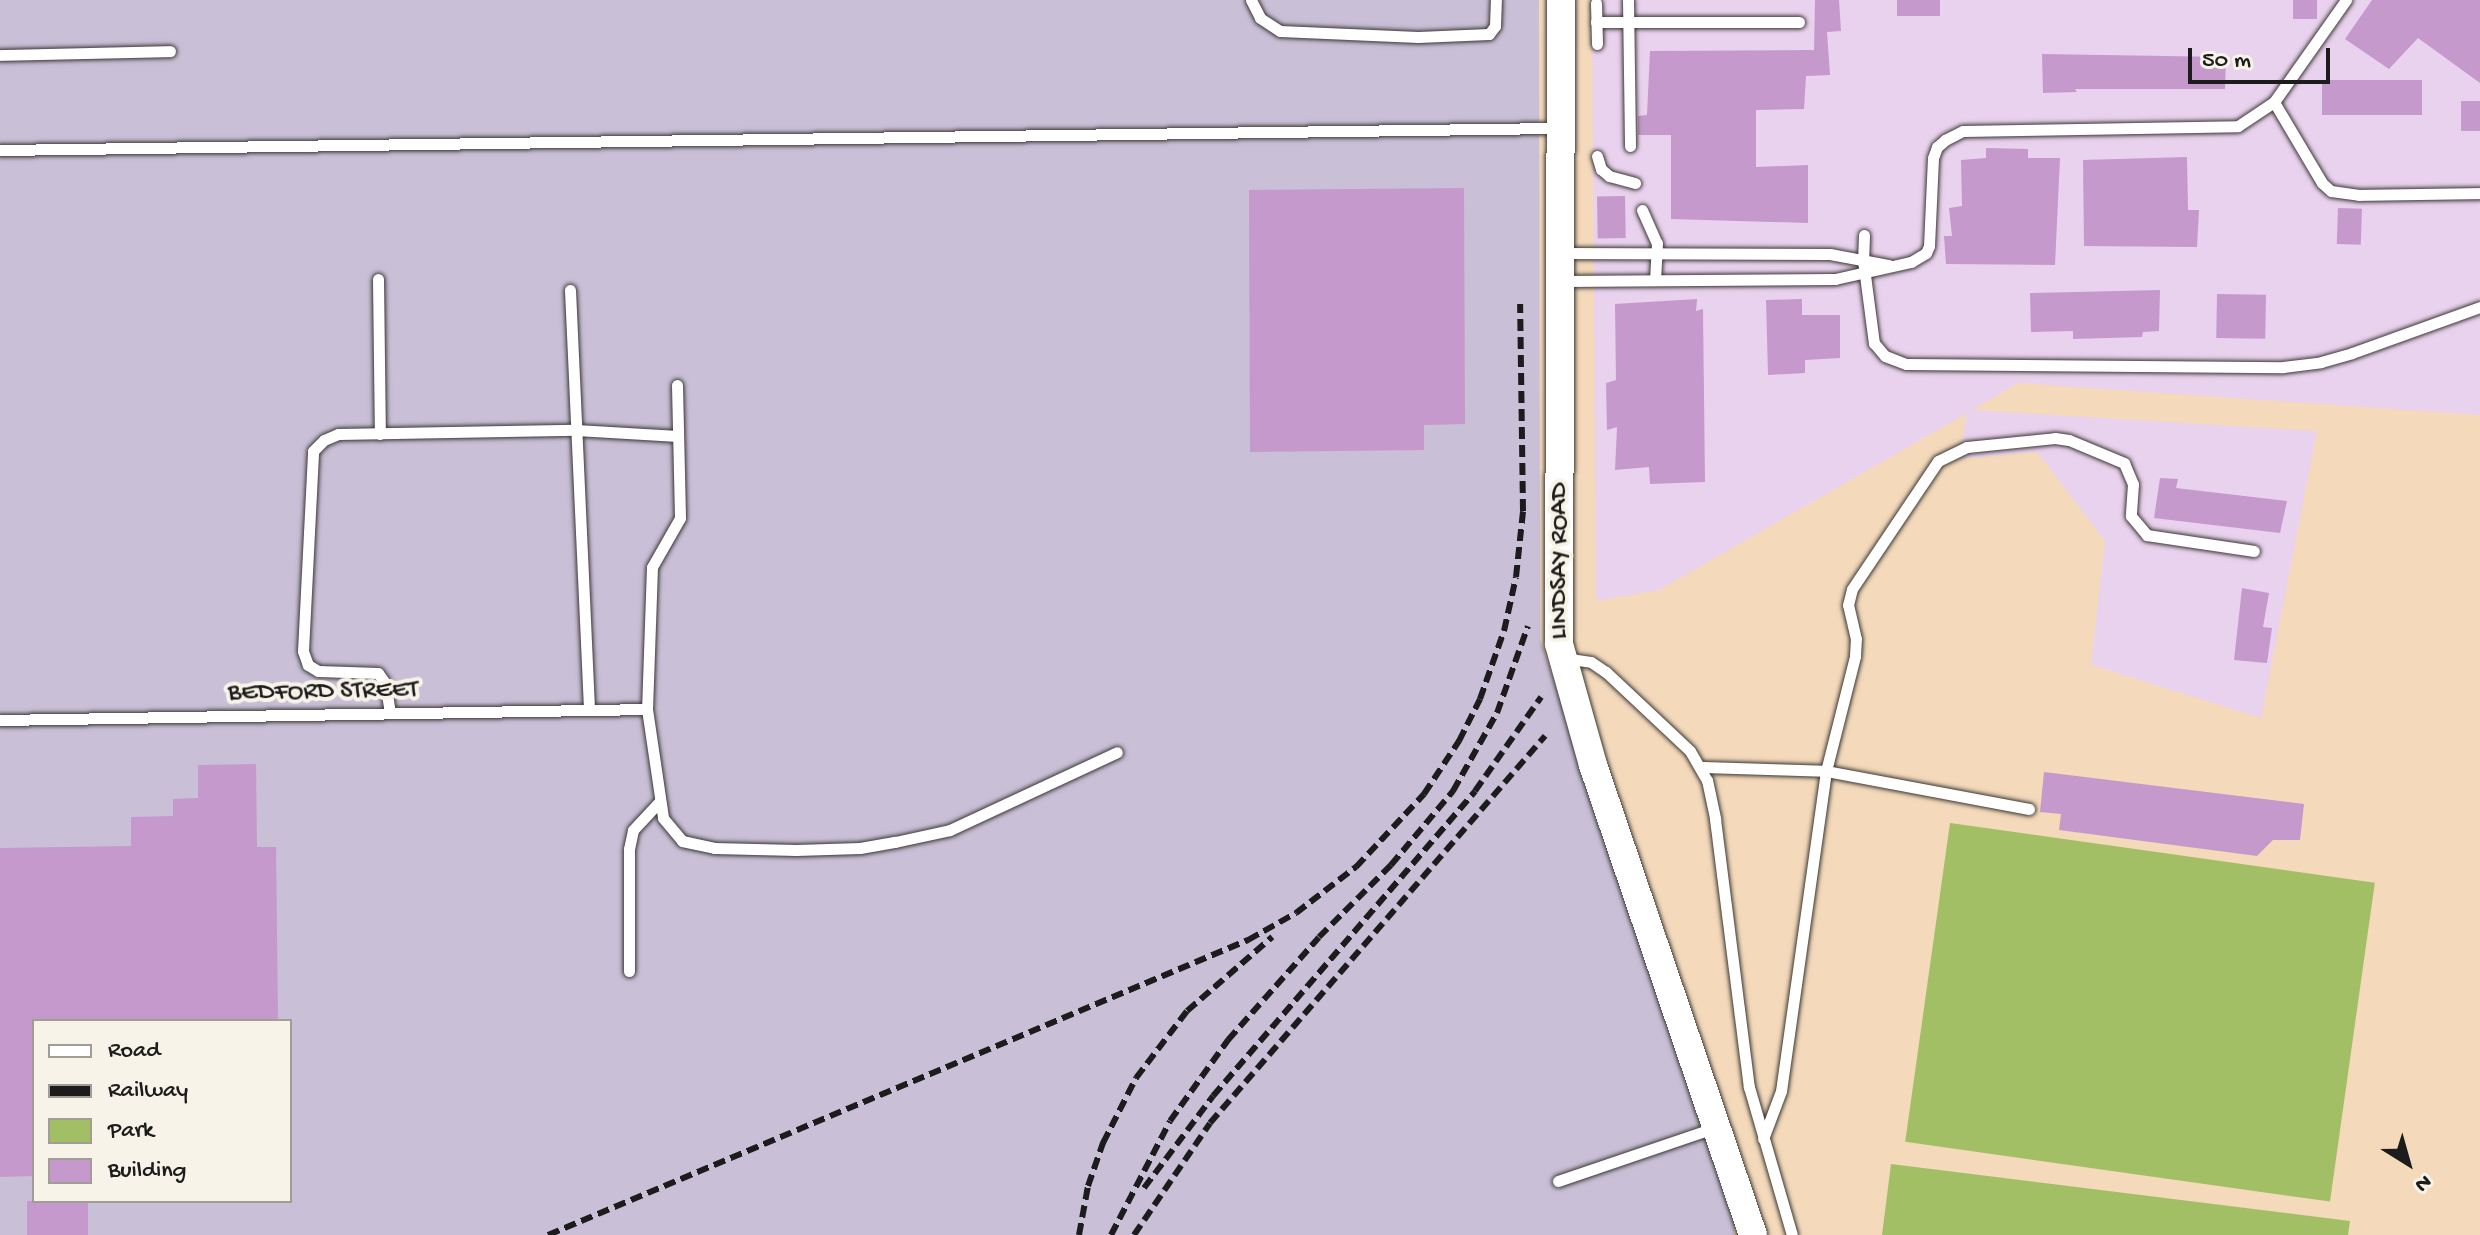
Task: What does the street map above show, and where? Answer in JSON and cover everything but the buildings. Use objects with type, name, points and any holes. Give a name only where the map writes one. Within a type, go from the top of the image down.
[{"type":"street","name":"LINDSAY ROAD","points":[[1561,0],[1559,622],[1563,658],[1593,765],[1753,1235]]},
{"type":"lane","points":[[1251,0],[1260,18],[1280,31],[1418,37],[1489,34],[1495,26],[1496,0]]},
{"type":"lane","points":[[1628,0],[1630,146]]},
{"type":"lane","points":[[1561,267],[1657,254],[1830,254],[1864,266],[1893,266],[1919,258],[1929,246],[1933,158],[1937,147],[1955,134],[2229,128],[2248,122],[2274,102],[2346,0]]},
{"type":"lane","points":[[1596,3],[1597,44]]},
{"type":"lane","points":[[1596,22],[1799,22]]},
{"type":"lane","points":[[0,55],[170,51]]},
{"type":"lane","points":[[2274,102],[2322,183],[2331,191],[2359,195],[2480,193]]},
{"type":"lane","points":[[0,150],[1562,128]]},
{"type":"lane","points":[[1597,156],[1605,173],[1635,183]]},
{"type":"lane","points":[[1642,210],[1655,235],[1655,278]]},
{"type":"lane","points":[[1864,235],[1864,266],[1874,343],[1885,356],[1906,364],[2283,367],[2352,353],[2480,307]]},
{"type":"lane","points":[[1561,267],[1655,278],[1791,280],[1835,279],[1864,266]]},
{"type":"lane","points":[[378,279],[380,434]]},
{"type":"lane","points":[[570,290],[589,710]]},
{"type":"lane","points":[[677,385],[680,518],[652,567],[647,709],[659,802],[669,829],[694,846],[860,848],[950,830],[1117,752]]},
{"type":"lane","points":[[390,713],[385,683],[378,673],[318,671],[308,665],[303,651],[313,451],[324,440],[338,434],[576,430],[678,436]]},
{"type":"lane","points":[[1763,1139],[1781,1091],[1826,771],[1855,656],[1856,639],[1848,605],[1852,589],[1924,478],[1947,454],[1967,447],[2055,438],[2083,444],[2124,463],[2133,484],[2131,516],[2147,535],[2254,551]]},
{"type":"lane","points":[[1563,658],[1591,662],[1606,672],[1690,751],[1701,767],[1712,799],[1749,1087],[1792,1235]]},
{"type":"lane","name":"BEDFORD STREET","points":[[0,720],[647,709]]},
{"type":"lane","points":[[1701,767],[1826,771],[2029,809]]},
{"type":"lane","points":[[629,971],[629,849],[633,830],[659,802]]},
{"type":"lane","points":[[1558,1181],[1718,1127]]},
{"type":"shaded area","points":[[0,0],[1539,0],[1540,639],[1735,1222],[1734,1235],[0,1235]]},
{"type":"shaded area","points":[[1592,0],[2480,0],[2480,415],[2018,383],[1972,410],[2317,431],[2261,718],[2091,665],[2105,541],[2037,452],[1959,459],[1967,413],[1659,590],[1596,601]]},
{"type":"green space","points":[[1950,823],[2375,883],[2330,1202],[1905,1142]]},
{"type":"green space","points":[[1891,1164],[2350,1221],[2348,1235],[1882,1235]]},
{"type":"railway","points":[[548,1235],[1248,940],[1296,913],[1356,867],[1424,794],[1459,741],[1480,699],[1504,631],[1516,577],[1523,511],[1520,304]]},
{"type":"railway","points":[[1111,1235],[1170,1121],[1228,1040],[1319,937],[1391,865],[1453,791],[1497,713],[1528,626]]},
{"type":"railway","points":[[1144,1188],[1213,1096],[1475,791],[1541,697]]},
{"type":"railway","points":[[1134,1235],[1210,1123],[1545,736]]},
{"type":"railway","points":[[1079,1235],[1088,1186],[1103,1143],[1136,1078],[1187,1011],[1272,937]]}]
